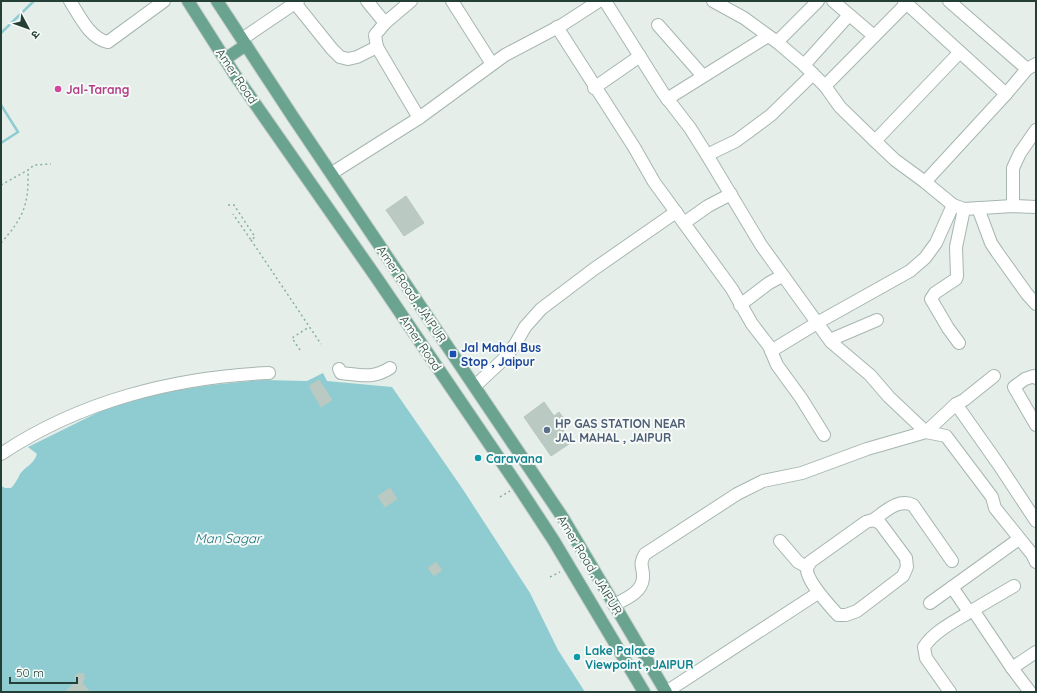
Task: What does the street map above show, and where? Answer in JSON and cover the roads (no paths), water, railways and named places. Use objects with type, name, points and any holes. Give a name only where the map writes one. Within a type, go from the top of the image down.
[{"type":"main road","name":"Amer Road","points":[[188,1],[225,59],[468,412],[554,541],[644,692]]},
{"type":"main road","name":"Amer Road , JAIPUR","points":[[217,1],[427,317],[485,400],[563,518],[666,692]]},
{"type":"main road","points":[[225,59],[244,42]]},
{"type":"main road","points":[[468,412],[485,400]]},
{"type":"street","points":[[70,1],[91,32],[101,41],[108,42],[164,1]]},
{"type":"street","points":[[367,1],[385,23]]},
{"type":"street","points":[[412,1],[385,23],[376,34],[377,47],[419,118]]},
{"type":"street","points":[[452,1],[492,64]]},
{"type":"street","points":[[332,173],[419,118],[505,55],[557,27],[599,1]]},
{"type":"street","points":[[605,1],[667,99],[690,128],[707,154],[761,245],[782,276],[830,340],[870,375],[889,397],[926,432],[946,436],[992,497],[995,508],[1032,554],[1036,562]]},
{"type":"street","points":[[713,1],[744,18],[804,65],[825,86],[840,107],[895,160],[926,182],[952,205],[964,209],[1013,206],[1036,207]]},
{"type":"street","points":[[667,99],[703,76],[772,39],[818,1]]},
{"type":"street","points":[[833,1],[874,36]]},
{"type":"street","points":[[926,182],[1032,67],[949,1]]},
{"type":"street","points":[[244,42],[297,2],[340,57],[348,59],[357,57],[377,47]]},
{"type":"street","points":[[825,86],[905,2],[1006,94]]},
{"type":"street","points":[[804,65],[849,15]]},
{"type":"street","points":[[658,25],[703,76]]},
{"type":"street","points":[[557,27],[654,182],[732,289],[740,305],[771,351],[777,366],[801,398],[824,435]]},
{"type":"street","points":[[875,141],[960,52]]},
{"type":"street","points":[[594,88],[640,56]]},
{"type":"street","points":[[707,154],[736,141],[771,115],[814,74]]},
{"type":"street","points":[[1013,206],[1013,168],[1020,153],[1036,130]]},
{"type":"street","points":[[684,223],[708,206],[731,194]]},
{"type":"street","points":[[771,351],[817,323],[910,271],[925,258],[936,243],[952,205]]},
{"type":"street","points":[[978,208],[996,252],[1036,304]]},
{"type":"street","points":[[959,343],[931,300],[934,293],[956,280],[956,247],[964,209]]},
{"type":"street","points":[[475,386],[506,357],[525,327],[541,310],[594,269],[676,212]]},
{"type":"street","points":[[740,305],[769,283],[782,276]]},
{"type":"street","points":[[830,340],[877,320]]},
{"type":"street","points":[[339,369],[341,373],[371,376],[380,374],[390,368]]},
{"type":"street","points":[[1,454],[45,429],[91,409],[146,390],[228,375],[269,373]]},
{"type":"street","points":[[614,605],[636,592],[641,586],[643,578],[641,559],[645,554],[738,494],[763,481],[802,473],[866,450],[926,432],[956,404],[964,400],[994,376]]},
{"type":"street","points":[[1036,378],[1034,376],[1025,379],[1014,387],[1036,425]]},
{"type":"street","points":[[956,404],[1036,521]]},
{"type":"street","points":[[873,520],[880,523],[906,558],[907,567],[903,576],[857,611],[846,616],[838,615],[818,593],[808,573],[807,566],[810,562],[866,522],[873,520],[896,505],[904,502],[913,504],[952,561]]},
{"type":"street","points":[[930,603],[1019,539]]},
{"type":"street","points":[[780,541],[798,562],[807,566]]},
{"type":"street","points":[[950,692],[926,658],[924,647],[939,632],[1014,586]]},
{"type":"street","points":[[952,587],[1030,692]]},
{"type":"street","points":[[666,692],[818,593]]},
{"type":"street","points":[[1012,668],[1036,652]]},
{"type":"water","name":"Man Sagar","points":[[323,373],[327,381],[392,387],[462,488],[530,593],[558,650],[585,692],[90,692],[81,682],[84,680],[84,674],[79,673],[75,676],[77,681],[65,692],[1,692],[1,486],[11,488],[22,471],[34,461],[37,454],[28,447],[109,407],[160,393],[211,385],[262,380],[307,381]],"holes":[[[319,380],[332,400],[321,407],[309,386]],[[390,489],[397,499],[385,507],[378,496]]]},
{"type":"waterway","points":[[1,33],[34,1]]},
{"type":"waterway","points":[[1,105],[18,132],[1,143]]},
{"type":"place","name":"Jal-Tarang","points":[[58,89]]},
{"type":"place","name":"Jal Mahal Bus Stop , Jaipur","points":[[453,354]]},
{"type":"place","name":"HP GAS STATION NEAR JAL MAHAL , JAIPUR","points":[[547,430]]},
{"type":"place","name":"Caravana","points":[[478,458]]},
{"type":"place","name":"Lake Palace Viewpoint , JAIPUR","points":[[577,657]]}]
